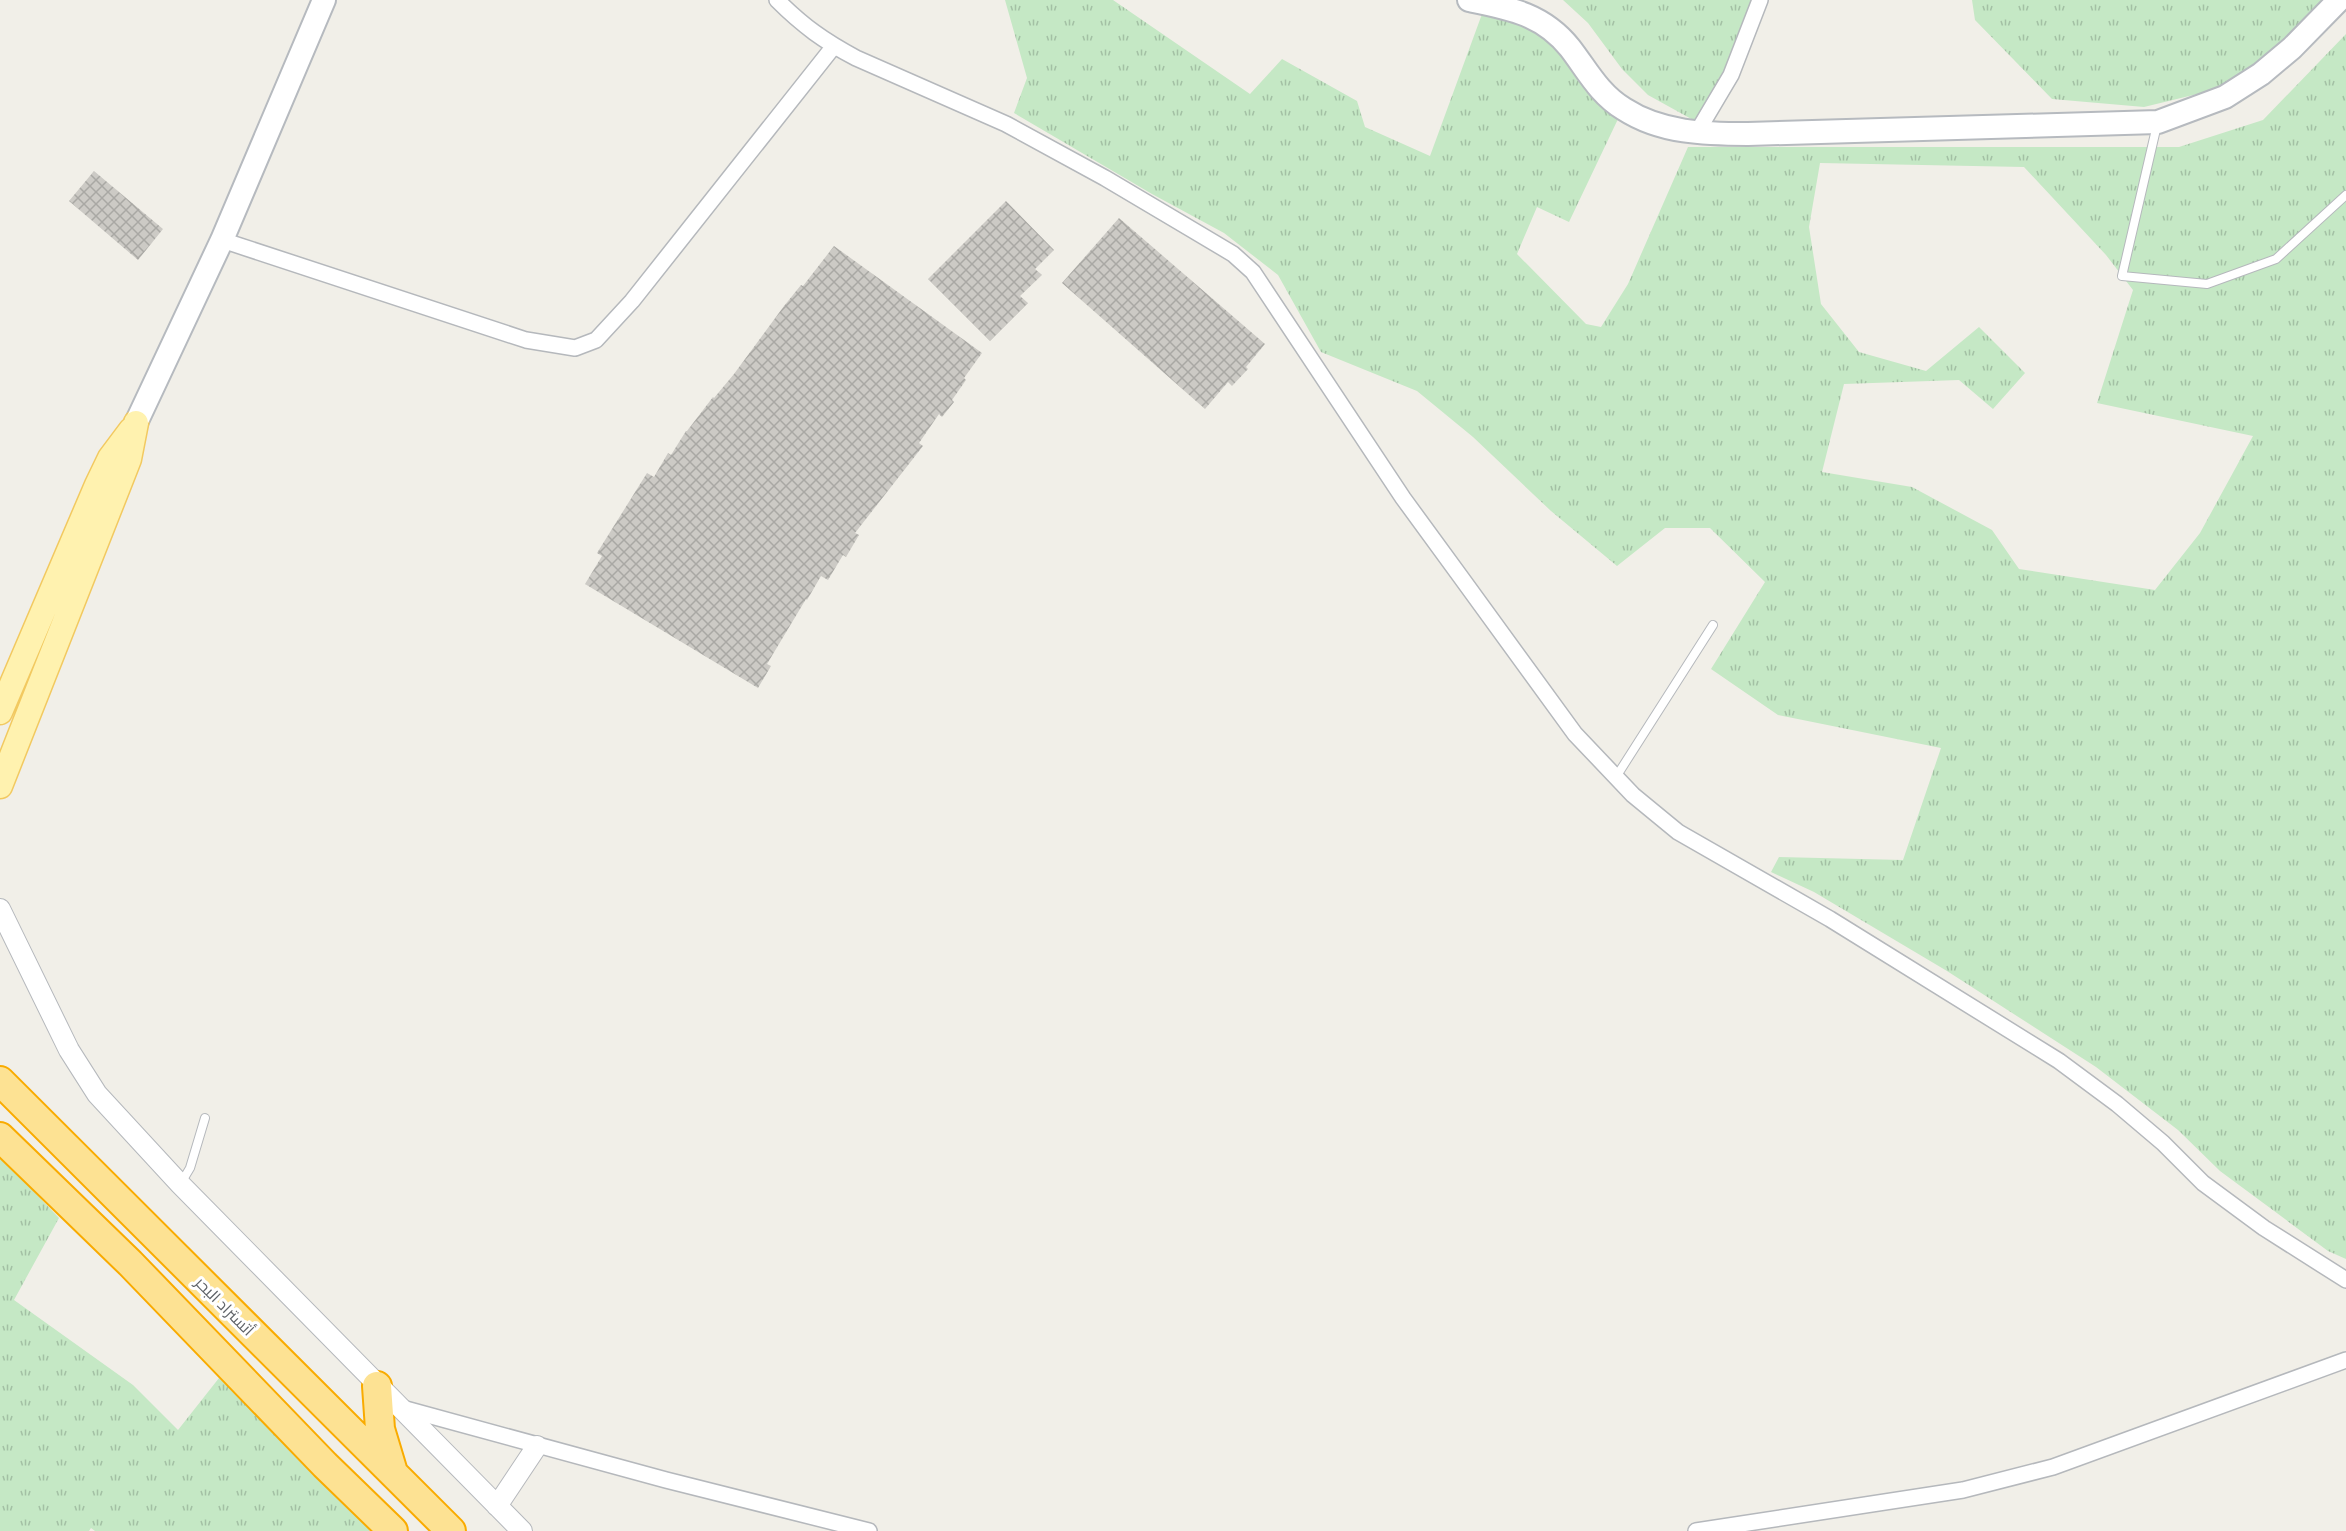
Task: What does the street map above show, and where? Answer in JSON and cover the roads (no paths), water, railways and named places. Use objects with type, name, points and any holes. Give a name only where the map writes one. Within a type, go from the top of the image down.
[{"type":"highway","name":"أتستراد البحر","points":[[0,1082],[451,1531]]},
{"type":"highway","points":[[0,1137],[130,1263],[325,1465],[393,1531]]},
{"type":"highway","points":[[378,1386],[377,1412],[380,1430],[393,1474]]},
{"type":"main road","points":[[0,712],[97,485],[110,458],[136,423],[222,240],[324,0]]},
{"type":"main road","points":[[1469,0],[1518,10],[1546,26],[1569,46],[1594,84],[1623,109],[1655,124],[1696,134],[1921,130],[2158,122],[2225,97],[2261,74],[2292,48],[2339,0]]},
{"type":"main road","points":[[0,786],[129,459],[136,423]]},
{"type":"street","points":[[777,0],[812,33],[834,46],[856,58],[1006,124],[1105,178],[1233,254],[1253,272],[1403,498],[1575,734],[1633,795],[1678,832],[1839,924],[2059,1061],[2117,1104],[2163,1143],[2203,1183],[2264,1228],[2346,1280]]},
{"type":"street","points":[[1696,134],[1731,75],[1760,0]]},
{"type":"street","points":[[222,240],[526,340],[575,348],[596,340],[632,302],[834,46]]},
{"type":"street","points":[[0,909],[69,1050],[97,1094],[180,1184],[522,1531]]},
{"type":"street","points":[[1696,1531],[1963,1490],[2053,1467],[2346,1360]]},
{"type":"street","points":[[402,1408],[537,1446],[869,1531]]},
{"type":"street","points":[[497,1506],[537,1446]]},
{"type":"lane","points":[[2158,122],[2122,276],[2207,284],[2276,260],[2346,195]]},
{"type":"lane","points":[[1616,777],[1713,626]]},
{"type":"lane","points":[[180,1184],[190,1168],[205,1118]]}]
